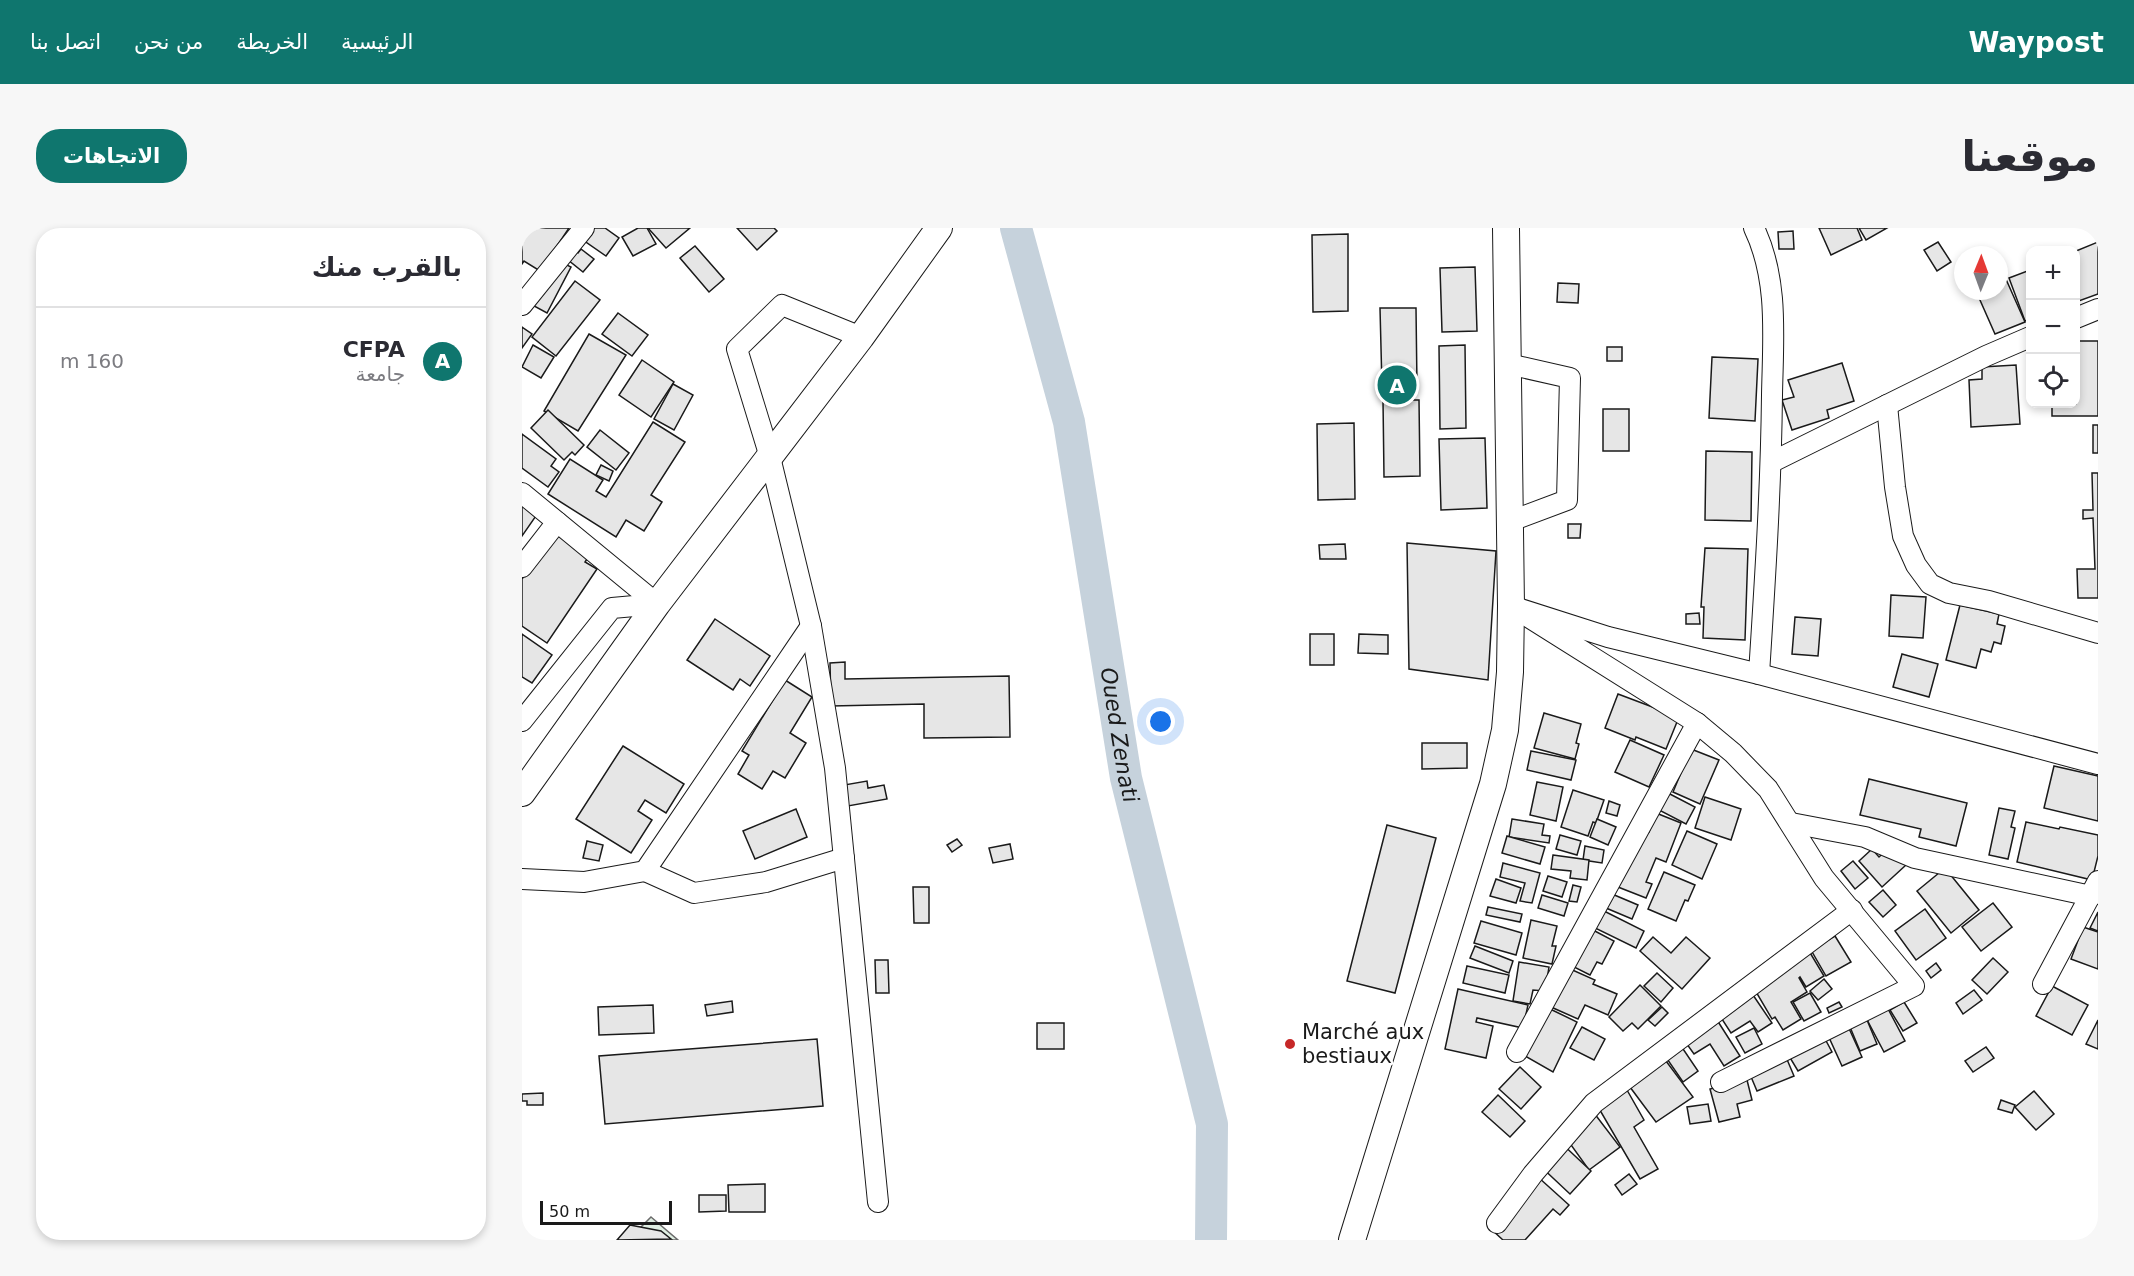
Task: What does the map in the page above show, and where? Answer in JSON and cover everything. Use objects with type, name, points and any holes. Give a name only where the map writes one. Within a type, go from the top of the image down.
[{"type":"main road","points":[[1352,1240],[1493,784],[1505,730],[1510,672],[1511,606],[1506,228]]},
{"type":"main road","points":[[522,793],[657,604],[861,337],[938,230]]},
{"type":"street","points":[[522,305],[584,228]]},
{"type":"street","points":[[1754,228],[1769,272],[1773,310],[1772,462],[1759,674]]},
{"type":"street","points":[[861,337],[782,305],[736,349],[770,457],[811,626],[835,768],[878,1202]]},
{"type":"street","points":[[2080,316],[2098,309]]},
{"type":"street","points":[[1772,462],[1986,356],[2026,339]]},
{"type":"street","points":[[1508,364],[1570,378],[1567,500],[1511,521]]},
{"type":"street","points":[[1887,405],[1895,488],[1904,536],[1916,565],[1930,584],[1949,593],[1989,601],[2098,633]]},
{"type":"street","points":[[522,493],[657,604]]},
{"type":"street","points":[[522,567],[557,522]]},
{"type":"street","points":[[522,721],[612,608],[657,604]]},
{"type":"street","points":[[1511,606],[1608,637],[1759,674],[2098,764]]},
{"type":"street","points":[[1511,606],[1697,723],[1733,753],[1761,782],[1791,823],[1824,878],[1914,986],[1721,1082]]},
{"type":"street","points":[[645,871],[811,626]]},
{"type":"street","points":[[1517,1052],[1697,723]]},
{"type":"street","points":[[1791,823],[1865,837],[1915,858],[2095,888],[2043,984]]},
{"type":"street","points":[[522,879],[584,882],[645,871],[694,893],[766,882],[844,858]]},
{"type":"street","points":[[1497,1223],[1533,1174],[1594,1103],[1852,910]]},
{"type":"green space","points":[[651,1217],[678,1240],[628,1240]]},
{"type":"building","points":[[522,228],[569,228],[540,271],[524,261],[522,264]]},
{"type":"building","points":[[592,228],[605,228],[619,238],[606,256],[583,240]]},
{"type":"building","points":[[638,228],[647,228],[656,244],[633,256],[622,237]]},
{"type":"building","points":[[648,228],[690,228],[666,248]]},
{"type":"building","points":[[737,228],[774,228],[777,231],[757,250]]},
{"type":"building","points":[[1819,228],[1857,228],[1862,240],[1831,255]]},
{"type":"building","points":[[1859,228],[1887,228],[1866,240]]},
{"type":"building","points":[[1793,231],[1794,249],[1779,249],[1778,232]]},
{"type":"building","points":[[1348,234],[1348,311],[1313,312],[1312,235]]},
{"type":"building","points":[[1938,242],[1951,262],[1937,271],[1924,250]]},
{"type":"building","points":[[2098,242],[2098,294],[2080,301],[2080,300],[2080,249]]},
{"type":"building","points":[[569,245],[578,253],[581,249],[594,259],[583,272],[562,255]]},
{"type":"building","points":[[695,246],[724,279],[709,292],[680,258]]},
{"type":"building","points":[[553,258],[571,267],[547,313],[523,300]]},
{"type":"building","points":[[1475,267],[1477,331],[1442,332],[1440,268]]},
{"type":"building","points":[[2026,272],[2025,321],[2009,278]]},
{"type":"building","points":[[575,281],[600,300],[556,356],[532,337]]},
{"type":"building","points":[[1558,283],[1579,284],[1578,303],[1557,302]]},
{"type":"building","points":[[2008,284],[2025,322],[1995,334],[1980,300],[2008,300]]},
{"type":"building","points":[[1380,308],[1416,308],[1417,387],[1382,387]]},
{"type":"building","points":[[618,313],[648,335],[632,356],[602,334]]},
{"type":"building","points":[[522,327],[532,334],[522,348]]},
{"type":"building","points":[[589,334],[626,355],[578,431],[544,411]]},
{"type":"building","points":[[2080,341],[2098,341],[2098,416],[2052,416],[2052,408],[2080,408]]},
{"type":"building","points":[[533,345],[554,357],[541,378],[522,367]]},
{"type":"building","points":[[1465,345],[1466,428],[1440,429],[1439,346]]},
{"type":"building","points":[[1607,347],[1622,347],[1622,361],[1607,361]]},
{"type":"building","points":[[1712,357],[1758,359],[1755,421],[1709,418]]},
{"type":"building","points":[[642,360],[674,382],[651,417],[619,395]]},
{"type":"building","points":[[1842,363],[1854,401],[1827,410],[1829,418],[1792,430],[1782,400],[1794,397],[1788,380]]},
{"type":"building","points":[[2016,365],[2020,424],[1971,427],[1969,380],[1982,379],[1982,367]]},
{"type":"building","points":[[673,384],[693,395],[674,430],[654,419]]},
{"type":"building","points":[[1383,400],[1419,400],[1420,476],[1384,477]]},
{"type":"building","points":[[1603,409],[1629,409],[1629,451],[1603,451]]},
{"type":"building","points":[[548,410],[584,445],[575,455],[572,452],[564,460],[531,428]]},
{"type":"building","points":[[653,422],[685,442],[651,495],[662,502],[644,531],[626,520],[616,537],[548,494],[570,459],[603,480],[596,491],[606,497]]},
{"type":"building","points":[[1354,423],[1355,499],[1318,500],[1317,424]]},
{"type":"building","points":[[2093,425],[2098,425],[2098,453],[2093,453]]},
{"type":"building","points":[[600,430],[629,453],[616,470],[587,447]]},
{"type":"building","points":[[522,434],[556,459],[551,466],[559,472],[548,487],[522,468]]},
{"type":"building","points":[[1485,438],[1487,508],[1441,510],[1439,439]]},
{"type":"building","points":[[1706,451],[1752,452],[1751,521],[1705,520]]},
{"type":"building","points":[[601,465],[613,471],[609,481],[596,475]]},
{"type":"building","points":[[2092,473],[2098,473],[2098,598],[2078,598],[2077,569],[2095,569],[2093,518],[2083,519],[2083,510],[2093,510]]},
{"type":"building","points":[[522,501],[538,513],[522,536]]},
{"type":"building","points":[[1568,524],[1581,524],[1580,538],[1568,538]]},
{"type":"building","points":[[554,532],[589,556],[585,562],[597,569],[547,643],[522,626],[522,579]]},
{"type":"building","points":[[1407,543],[1496,551],[1488,680],[1409,669]]},
{"type":"building","points":[[1345,544],[1346,559],[1320,559],[1319,545]]},
{"type":"building","points":[[1705,548],[1748,549],[1745,640],[1703,638],[1704,607],[1701,607]]},
{"type":"building","points":[[1891,595],[1926,597],[1923,638],[1889,636]]},
{"type":"building","points":[[1960,605],[1999,614],[1997,624],[2005,626],[2001,644],[1994,642],[1991,652],[1981,649],[1976,668],[1946,660]]},
{"type":"building","points":[[1699,613],[1700,624],[1686,624],[1686,614]]},
{"type":"building","points":[[1795,617],[1821,619],[1818,656],[1792,654]]},
{"type":"building","points":[[715,619],[770,656],[750,686],[740,679],[733,690],[687,660]]},
{"type":"building","points":[[522,634],[552,655],[532,683],[522,677]]},
{"type":"building","points":[[1310,634],[1334,634],[1334,665],[1310,665]]},
{"type":"building","points":[[1359,634],[1388,635],[1388,654],[1358,653]]},
{"type":"building","points":[[1902,654],[1938,664],[1929,697],[1893,687]]},
{"type":"building","points":[[845,662],[845,679],[1009,676],[1010,737],[924,738],[924,704],[831,706],[830,663]]},
{"type":"building","points":[[785,680],[812,697],[790,733],[806,743],[785,778],[773,771],[762,789],[738,774],[749,755],[742,751]]},
{"type":"building","points":[[1618,694],[1679,717],[1666,749],[1605,728]]},
{"type":"building","points":[[1544,713],[1581,724],[1575,759],[1534,748]]},
{"type":"building","points":[[1630,740],[1664,755],[1649,787],[1615,772]]},
{"type":"building","points":[[1422,743],[1467,743],[1467,768],[1422,769]]},
{"type":"building","points":[[623,746],[684,784],[666,813],[645,800],[638,811],[652,820],[631,853],[576,819]]},
{"type":"building","points":[[1691,749],[1719,760],[1700,804],[1673,792]]},
{"type":"building","points":[[1531,751],[1576,760],[1571,780],[1527,770]]},
{"type":"building","points":[[2054,766],[2098,776],[2098,821],[2044,808]]},
{"type":"building","points":[[1869,779],[1967,803],[1956,846],[1919,837],[1921,829],[1860,815]]},
{"type":"building","points":[[867,781],[868,788],[884,785],[887,799],[848,806],[844,785]]},
{"type":"building","points":[[1537,782],[1563,787],[1556,821],[1530,815]]},
{"type":"building","points":[[1573,790],[1604,800],[1596,823],[1593,822],[1588,836],[1561,827]]},
{"type":"building","points":[[1668,793],[1695,807],[1686,824],[1659,810]]},
{"type":"building","points":[[1705,797],[1741,809],[1731,840],[1695,828]]},
{"type":"building","points":[[1609,801],[1620,805],[1617,816],[1606,813]]},
{"type":"building","points":[[1999,808],[2015,811],[2011,827],[2015,828],[2008,859],[1989,855]]},
{"type":"building","points":[[796,809],[807,837],[755,859],[743,831]]},
{"type":"building","points":[[1656,813],[1681,823],[1666,862],[1656,858],[1646,882],[1652,884],[1646,898],[1618,887],[1642,829],[1649,832]]},
{"type":"building","points":[[1512,819],[1544,824],[1542,835],[1550,836],[1549,843],[1509,837]]},
{"type":"building","points":[[1597,819],[1616,827],[1608,845],[1590,837]]},
{"type":"building","points":[[2026,822],[2098,835],[2098,856],[2092,880],[2017,862]]},
{"type":"building","points":[[1387,825],[1436,838],[1395,993],[1347,981]]},
{"type":"building","points":[[1687,831],[1717,844],[1702,879],[1672,865]]},
{"type":"building","points":[[1560,835],[1581,841],[1577,855],[1556,849]]},
{"type":"building","points":[[1507,836],[1545,847],[1540,864],[1502,853]]},
{"type":"building","points":[[957,839],[962,845],[952,852],[947,845]]},
{"type":"building","points":[[587,841],[603,845],[599,861],[583,858]]},
{"type":"building","points":[[1010,844],[1013,859],[993,863],[989,848]]},
{"type":"building","points":[[1585,846],[1604,850],[1602,863],[1583,860]]},
{"type":"building","points":[[1890,847],[1906,865],[1882,887],[1859,861],[1872,849],[1879,857]]},
{"type":"building","points":[[1553,855],[1589,860],[1587,880],[1570,878],[1571,871],[1551,869]]},
{"type":"building","points":[[1853,861],[1868,878],[1855,889],[1841,871]]},
{"type":"building","points":[[1503,863],[1540,873],[1532,903],[1520,901],[1525,883],[1500,877]]},
{"type":"building","points":[[1945,868],[1979,910],[1951,933],[1917,891]]},
{"type":"building","points":[[1664,872],[1695,885],[1688,901],[1685,900],[1676,921],[1648,909]]},
{"type":"building","points":[[1548,876],[1567,882],[1562,897],[1543,891]]},
{"type":"building","points":[[1496,879],[1521,888],[1516,903],[1490,896]]},
{"type":"building","points":[[1573,885],[1581,887],[1577,902],[1569,901]]},
{"type":"building","points":[[913,887],[929,887],[929,923],[914,923]]},
{"type":"building","points":[[1883,890],[1896,905],[1883,917],[1869,902]]},
{"type":"building","points":[[1612,894],[1638,905],[1632,919],[1606,908]]},
{"type":"building","points":[[1542,895],[1568,903],[1564,916],[1538,908]]},
{"type":"building","points":[[1993,903],[2012,927],[1981,951],[1962,927]]},
{"type":"building","points":[[1488,907],[1522,914],[1520,922],[1486,915]]},
{"type":"building","points":[[1925,909],[1946,938],[1916,960],[1895,931]]},
{"type":"building","points":[[1602,910],[1644,931],[1636,948],[1593,927]]},
{"type":"building","points":[[2098,912],[2098,931],[2090,928]]},
{"type":"building","points":[[1531,920],[1557,926],[1552,946],[1556,946],[1552,964],[1523,958]]},
{"type":"building","points":[[1481,921],[1522,933],[1516,955],[1474,943]]},
{"type":"building","points":[[2083,927],[2098,932],[2098,969],[2071,959]]},
{"type":"building","points":[[1591,929],[1614,941],[1602,964],[1597,962],[1590,975],[1572,966]]},
{"type":"building","points":[[1835,936],[1851,962],[1826,976],[1811,950]]},
{"type":"building","points":[[1653,937],[1671,953],[1686,937],[1710,958],[1682,989],[1640,951]]},
{"type":"building","points":[[1475,946],[1513,961],[1509,973],[1470,958]]},
{"type":"building","points":[[1809,951],[1824,976],[1806,987],[1799,978],[1807,992],[1791,1002],[1801,1019],[1783,1030],[1775,1017],[1772,1019],[1752,985]]},
{"type":"building","points":[[1993,958],[2008,972],[1987,994],[1972,980]]},
{"type":"building","points":[[875,960],[888,960],[889,993],[876,993]]},
{"type":"building","points":[[1519,962],[1549,967],[1545,991],[1533,990],[1530,1004],[1513,1001]]},
{"type":"building","points":[[1936,963],[1941,970],[1931,978],[1926,971]]},
{"type":"building","points":[[1467,966],[1509,975],[1505,993],[1463,983]]},
{"type":"building","points":[[1568,968],[1595,980],[1593,984],[1617,994],[1608,1015],[1585,1005],[1578,1019],[1551,1007]]},
{"type":"building","points":[[1657,973],[1673,988],[1661,1002],[1644,986]]},
{"type":"building","points":[[1824,979],[1832,989],[1818,1000],[1810,991]]},
{"type":"building","points":[[1640,985],[1661,1006],[1638,1029],[1632,1023],[1623,1031],[1609,1017]]},
{"type":"building","points":[[2052,986],[2088,1005],[2072,1035],[2036,1016]]},
{"type":"building","points":[[1458,989],[1528,1005],[1523,1028],[1477,1018],[1476,1022],[1493,1026],[1486,1058],[1445,1049]]},
{"type":"building","points":[[1974,990],[1982,1000],[1963,1014],[1956,1003]]},
{"type":"building","points":[[1810,993],[1821,1012],[1804,1021],[1793,1002]]},
{"type":"building","points":[[1753,995],[1772,1023],[1758,1032],[1750,1021],[1731,1033],[1720,1016]]},
{"type":"building","points":[[732,1001],[733,1012],[707,1016],[705,1005]]},
{"type":"building","points":[[1839,1002],[1842,1007],[1829,1013],[1827,1008]]},
{"type":"building","points":[[1904,1002],[1917,1023],[1903,1031],[1890,1010]]},
{"type":"building","points":[[653,1005],[654,1033],[599,1035],[598,1007]]},
{"type":"building","points":[[1886,1005],[1905,1041],[1884,1052],[1865,1016]]},
{"type":"building","points":[[1662,1007],[1668,1013],[1655,1026],[1648,1020]]},
{"type":"building","points":[[1548,1008],[1577,1022],[1553,1072],[1525,1056]]},
{"type":"building","points":[[1717,1020],[1740,1056],[1724,1066],[1710,1044],[1694,1054],[1684,1040]]},
{"type":"building","points":[[1867,1020],[1877,1044],[1860,1051],[1850,1027]]},
{"type":"building","points":[[2098,1020],[2098,1049],[2086,1044]]},
{"type":"building","points":[[1037,1023],[1064,1023],[1064,1049],[1037,1049]]},
{"type":"building","points":[[1847,1024],[1862,1057],[1842,1066],[1827,1033]]},
{"type":"building","points":[[1582,1027],[1605,1039],[1594,1060],[1570,1048]]},
{"type":"building","points":[[1754,1028],[1762,1044],[1745,1053],[1736,1037]]},
{"type":"building","points":[[1824,1037],[1832,1052],[1798,1071],[1789,1056]]},
{"type":"building","points":[[817,1039],[823,1106],[605,1124],[599,1056]]},
{"type":"building","points":[[1679,1043],[1698,1071],[1683,1082],[1663,1053]]},
{"type":"building","points":[[1986,1047],[1994,1058],[1973,1072],[1965,1061]]},
{"type":"building","points":[[1660,1053],[1693,1097],[1656,1122],[1627,1083]]},
{"type":"building","points":[[1786,1057],[1794,1076],[1757,1091],[1749,1072]]},
{"type":"building","points":[[1520,1067],[1541,1087],[1521,1109],[1499,1089]]},
{"type":"building","points":[[1747,1080],[1752,1100],[1737,1104],[1740,1117],[1719,1122],[1710,1089]]},
{"type":"building","points":[[1623,1083],[1644,1120],[1634,1127],[1658,1169],[1640,1179],[1594,1100]]},
{"type":"building","points":[[2034,1091],[2054,1114],[2036,1130],[2015,1107]]},
{"type":"building","points":[[543,1093],[543,1105],[527,1105],[527,1101],[522,1101],[522,1094]]},
{"type":"building","points":[[1498,1095],[1525,1121],[1510,1137],[1482,1112]]},
{"type":"building","points":[[2001,1100],[2015,1105],[2012,1113],[1998,1109]]},
{"type":"building","points":[[1708,1104],[1711,1121],[1690,1124],[1687,1107]]},
{"type":"building","points":[[1591,1109],[1620,1147],[1589,1170],[1561,1131]]},
{"type":"building","points":[[1558,1140],[1591,1171],[1570,1194],[1537,1163]]},
{"type":"building","points":[[1629,1174],[1637,1184],[1622,1195],[1615,1185]]},
{"type":"building","points":[[1538,1177],[1569,1205],[1560,1215],[1553,1209],[1525,1240],[1503,1240],[1491,1229]]},
{"type":"building","points":[[765,1184],[765,1212],[729,1212],[728,1185]]},
{"type":"building","points":[[699,1195],[726,1195],[726,1211],[699,1212]]},
{"type":"building","points":[[630,1225],[661,1231],[671,1239],[617,1240]]},
{"type":"waterway","name":"Oued Zenati","points":[[1016,228],[1069,422],[1126,778],[1212,1124],[1211,1240]]},
{"type":"place","name":"CFPA","points":[[1397,385]]},
{"type":"place","name":"Marché aux bestiaux","points":[[1290,1044]]}]
